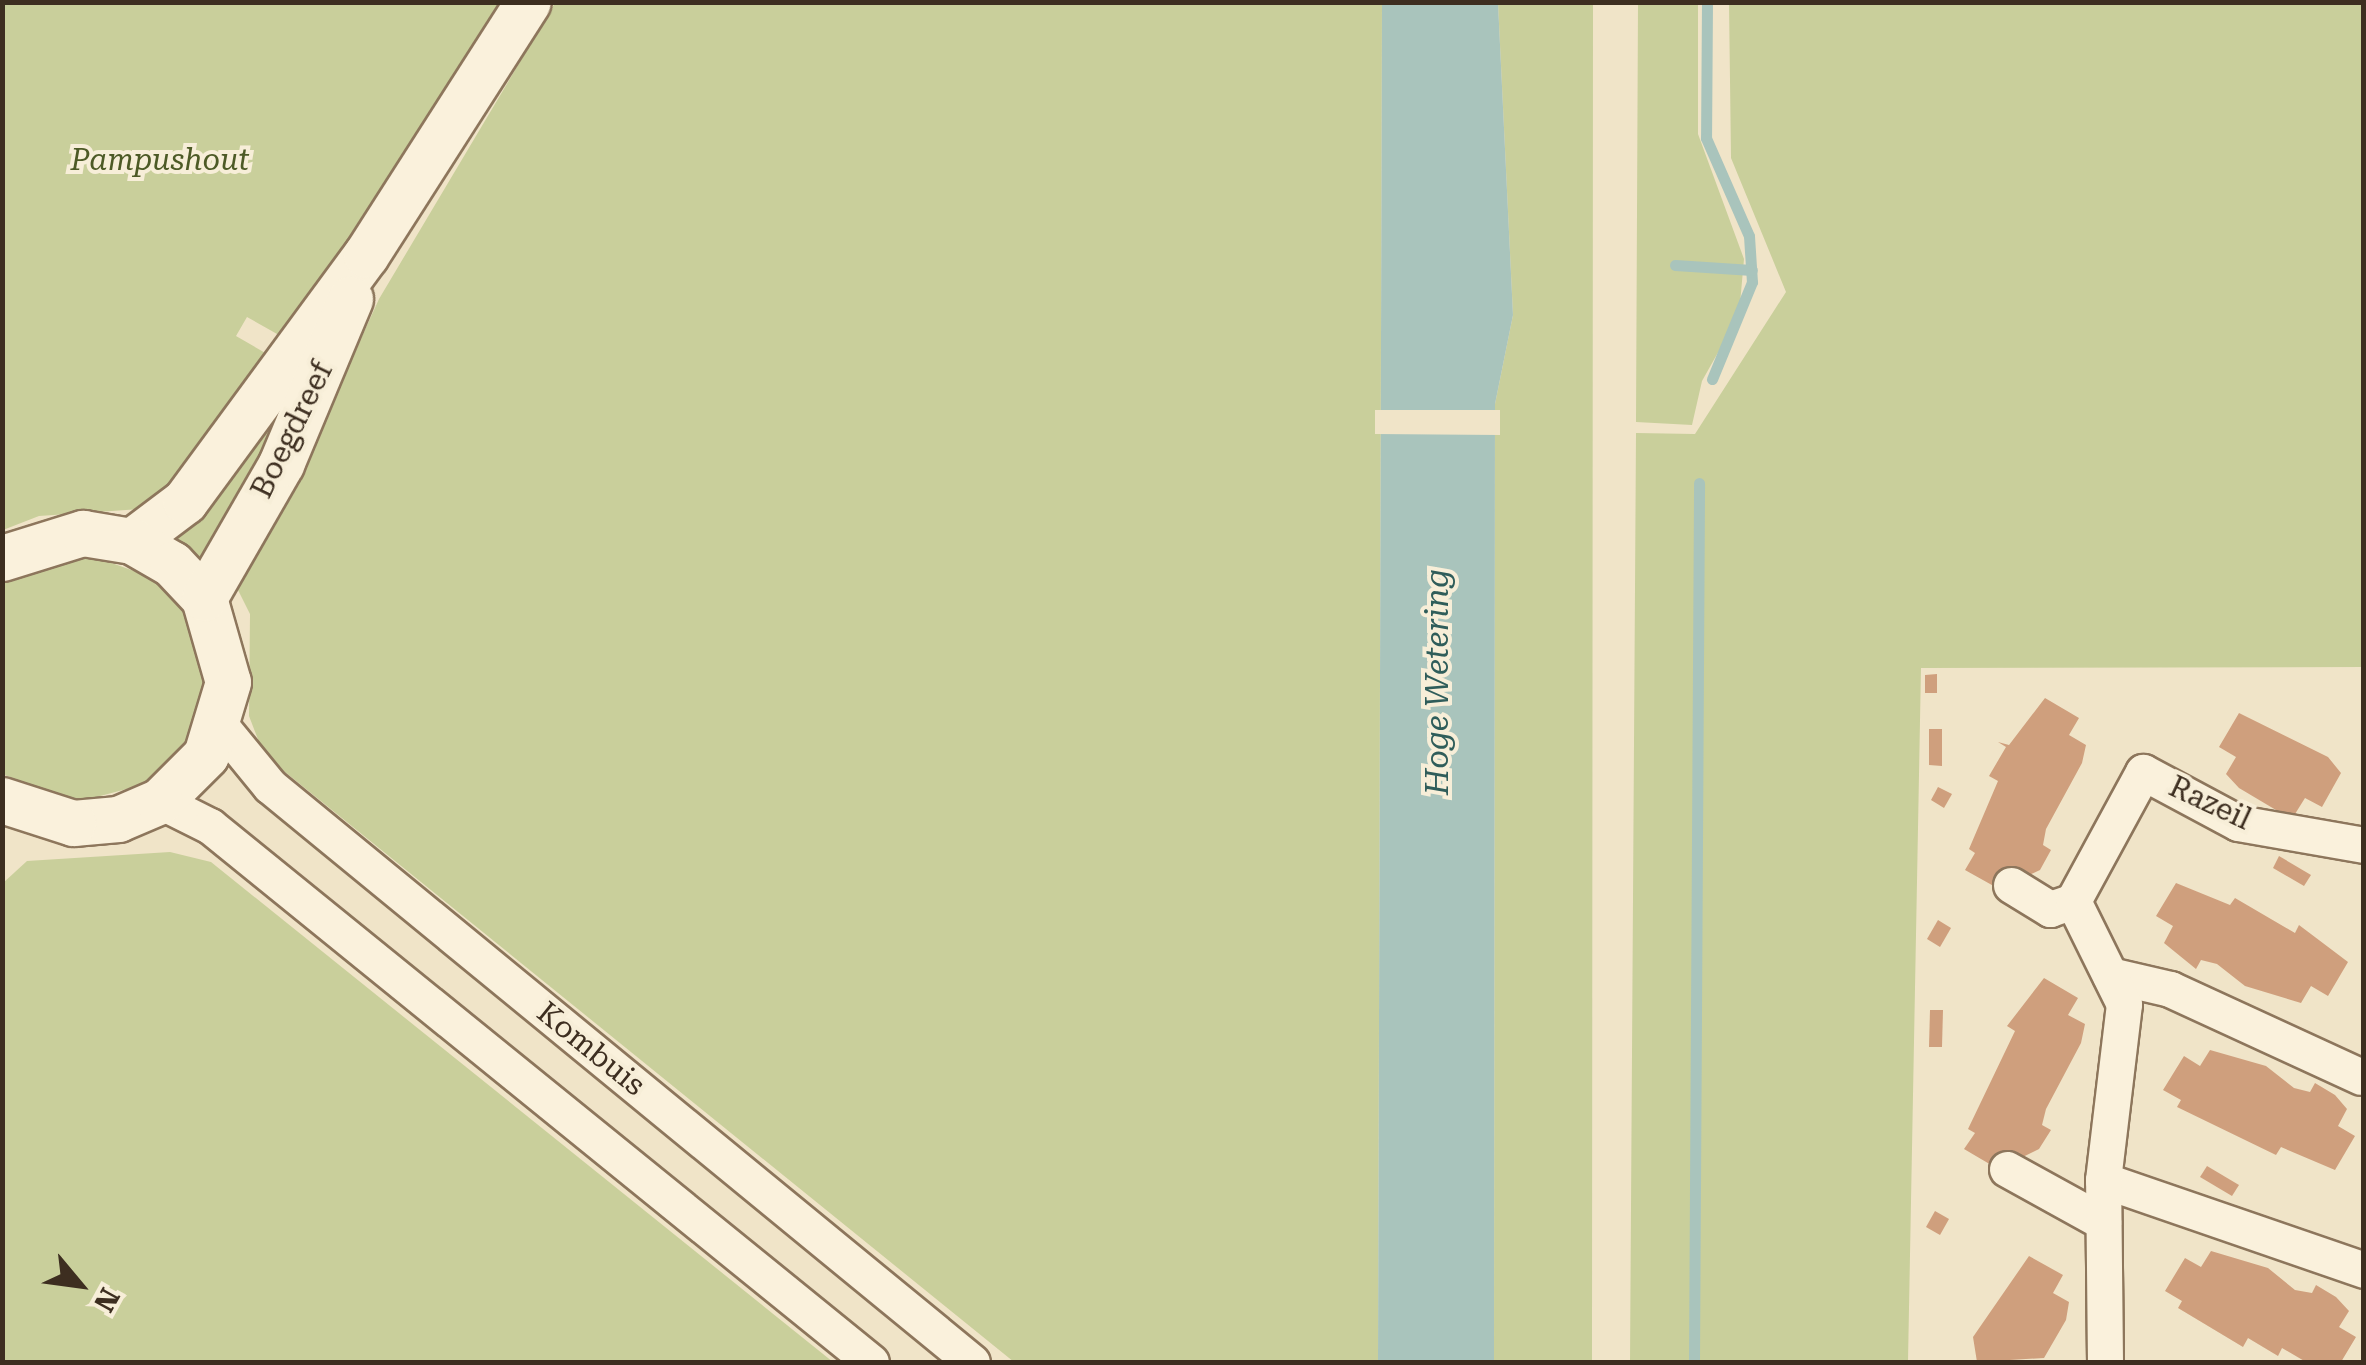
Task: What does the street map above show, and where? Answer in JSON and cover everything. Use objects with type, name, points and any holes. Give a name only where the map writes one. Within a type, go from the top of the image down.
[{"type":"street","name":"Boegdreef","points":[[132,541],[186,502],[366,255],[528,2]]},
{"type":"street","name":"Boegdreef","points":[[204,598],[281,464],[366,255]]},
{"type":"street","points":[[5,554],[83,533],[132,541],[172,564],[204,598],[228,682],[220,725],[186,780],[160,801],[103,821],[11,818]]},
{"type":"street","name":"Kombuis","points":[[220,725],[270,786],[972,1362]]},
{"type":"street","name":"Razeil","points":[[2073,901],[2143,772],[2238,823],[2364,845]]},
{"type":"street","points":[[160,801],[210,826],[870,1362]]},
{"type":"street","points":[[2011,885],[2050,909],[2073,901],[2124,1004],[2103,1180],[2105,1362]]},
{"type":"street","points":[[2110,976],[2170,989],[2362,1077]]},
{"type":"street","points":[[2007,1169],[2103,1222]]},
{"type":"street","points":[[2103,1180],[2364,1270]]},
{"type":"green space","name":"Pampushout","points":[[2,3],[507,3],[286,339],[247,317],[236,336],[274,358],[155,508],[39,516],[3,530]]},
{"type":"green space","points":[[555,3],[1382,3],[1378,1362],[1014,1362],[264,755],[249,716],[250,614],[234,582],[287,501],[379,299]]},
{"type":"green space","points":[[1498,3],[1593,3],[1592,1362],[1494,1362],[1495,404],[1513,315]]},
{"type":"green space","points":[[1638,3],[1698,3],[1698,134],[1744,259],[1739,315],[1702,381],[1692,425],[1636,422]]},
{"type":"green space","points":[[1729,3],[2363,3],[2363,667],[1921,668],[1908,1362],[1630,1362],[1636,433],[1695,434],[1786,292],[1731,158]]},
{"type":"green space","points":[[310,384],[200,560],[173,539],[252,434]]},
{"type":"green space","points":[[83,553],[160,580],[186,609],[207,681],[189,744],[149,783],[74,803],[3,774],[3,583],[41,560]]},
{"type":"green space","points":[[170,852],[211,862],[833,1362],[3,1362],[3,883],[27,861]]},
{"type":"water","name":"Hoge Wetering","points":[[1382,3],[1498,3],[1513,315],[1495,404],[1494,1362],[1378,1362]]},
{"type":"pier","points":[[1375,410],[1500,410],[1500,435],[1375,434]]},
{"type":"building","points":[[1937,674],[1937,693],[1925,693],[1925,675]]},
{"type":"building","points":[[2045,698],[2079,718],[2069,735],[2086,745],[2082,763],[2046,829],[2043,845],[2051,850],[2040,870],[1999,889],[1965,870],[1975,853],[1969,849],[1998,781],[1989,776],[2006,747],[1998,742],[2009,745]]},
{"type":"building","points":[[2239,713],[2328,757],[2341,773],[2322,807],[2305,798],[2295,814],[2276,810],[2239,788],[2226,774],[2236,757],[2219,747]]},
{"type":"building","points":[[1929,729],[1942,729],[1942,766],[1929,765]]},
{"type":"building","points":[[1938,787],[1952,794],[1944,808],[1931,800]]},
{"type":"building","points":[[2279,856],[2311,875],[2304,886],[2273,868]]},
{"type":"building","points":[[2176,883],[2230,905],[2235,898],[2295,933],[2299,925],[2348,962],[2328,996],[2311,986],[2301,1003],[2245,986],[2217,964],[2201,960],[2196,969],[2164,943],[2173,926],[2156,916]]},
{"type":"building","points":[[1938,920],[1951,928],[1940,947],[1927,939]]},
{"type":"building","points":[[2044,978],[2078,998],[2068,1015],[2085,1024],[2081,1043],[2046,1109],[2042,1125],[2051,1130],[2039,1149],[1998,1169],[1964,1149],[1975,1133],[1968,1129],[2015,1031],[2007,1026]]},
{"type":"building","points":[[1930,1010],[1943,1010],[1942,1047],[1929,1047]]},
{"type":"building","points":[[2210,1050],[2266,1066],[2294,1088],[2310,1092],[2315,1083],[2335,1095],[2347,1109],[2338,1126],[2355,1136],[2335,1170],[2281,1147],[2276,1155],[2177,1107],[2181,1100],[2163,1090],[2184,1056],[2200,1066]]},
{"type":"building","points":[[2207,1166],[2239,1185],[2232,1196],[2200,1177]]},
{"type":"building","points":[[1935,1211],[1949,1219],[1940,1235],[1926,1227]]},
{"type":"building","points":[[2211,1251],[2268,1268],[2295,1290],[2312,1293],[2316,1285],[2336,1297],[2349,1311],[2339,1327],[2356,1337],[2341,1362],[2306,1362],[2282,1348],[2278,1356],[2248,1338],[2243,1347],[2178,1308],[2182,1301],[2165,1291],[2185,1258],[2201,1267]]},
{"type":"building","points":[[2029,1256],[2063,1275],[2053,1293],[2069,1302],[2066,1320],[2044,1358],[1977,1362],[1973,1337]]},
{"type":"waterway","points":[[1707,2],[1706,138],[1749,236],[1752,282],[1712,379]]},
{"type":"waterway","points":[[1675,265],[1752,270]]},
{"type":"waterway","points":[[1694,1362],[1699,483]]}]
